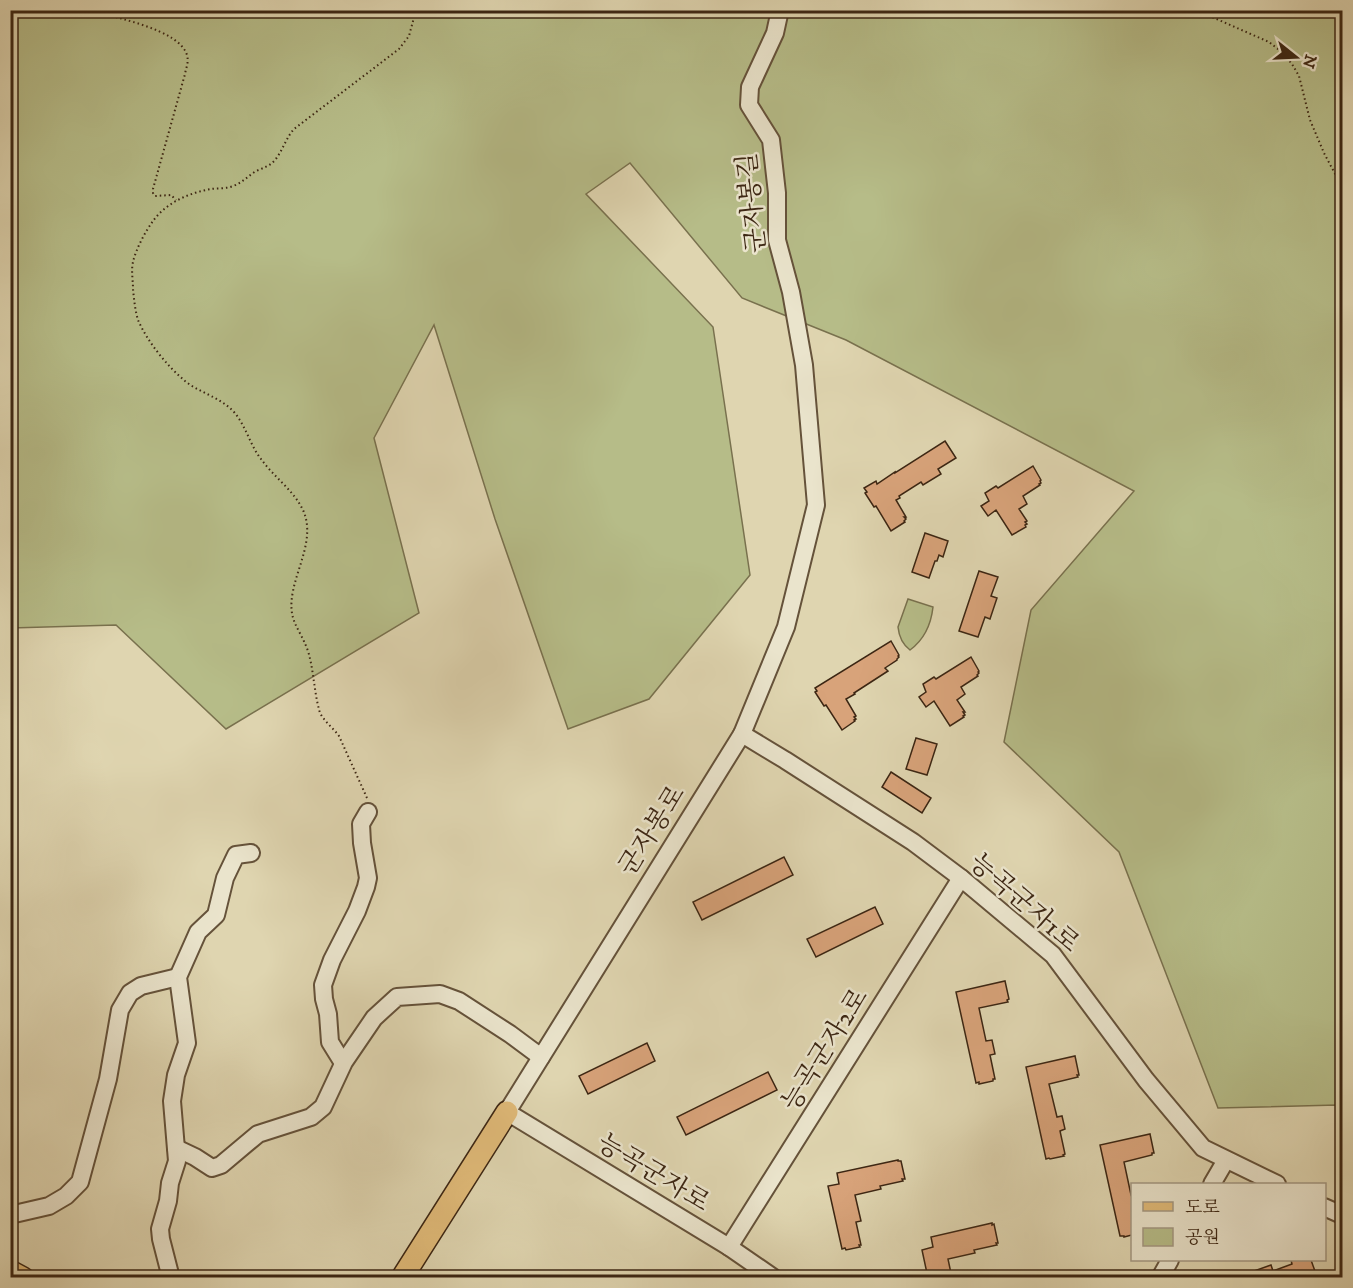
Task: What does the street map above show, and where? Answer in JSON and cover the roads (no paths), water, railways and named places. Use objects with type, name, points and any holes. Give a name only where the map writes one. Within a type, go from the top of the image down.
[{"type":"main road","name":"군자봉로","points":[[402,1278],[507,1112]]},
{"type":"main road","points":[[10,1271],[22,1278]]},
{"type":"street","name":"군자봉길","points":[[780,10],[775,33],[750,87],[749,105],[771,140],[777,193],[777,240],[791,292],[804,365]]},
{"type":"street","name":"군자봉로","points":[[507,1112],[742,734],[786,627],[816,505],[804,365]]},
{"type":"street","name":"능곡군자1로","points":[[742,734],[786,759],[913,842],[961,878],[1053,955],[1146,1080],[1203,1148],[1273,1183]]},
{"type":"street","points":[[343,1063],[330,1042],[323,985],[332,960],[357,911],[366,887],[368,878],[361,824],[368,812]]},
{"type":"street","points":[[171,1278],[160,1229],[177,1161],[172,1101],[176,1075],[187,1043],[178,977],[198,932],[216,915],[225,878],[236,855],[251,853]]},
{"type":"street","name":"능곡군자2로","points":[[729,1247],[961,878]]},
{"type":"street","points":[[10,1215],[49,1206],[66,1196],[80,1182],[108,1079],[120,1010],[130,993],[141,986],[178,977]]},
{"type":"street","points":[[176,1148],[212,1168],[221,1165],[258,1134],[311,1117],[323,1107],[343,1063],[374,1018],[397,997],[440,994],[459,1001],[541,1057]]},
{"type":"street","name":"능곡군자로","points":[[507,1112],[729,1247],[774,1278]]},
{"type":"street","points":[[1213,1183],[1226,1160]]},
{"type":"street","points":[[1326,1208],[1342,1215]]},
{"type":"street","points":[[1160,1278],[1169,1261]]}]
